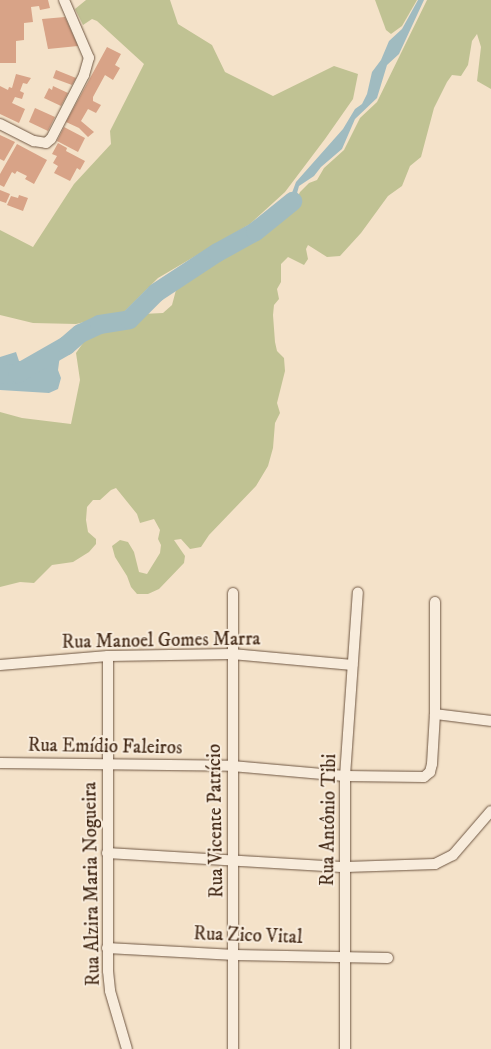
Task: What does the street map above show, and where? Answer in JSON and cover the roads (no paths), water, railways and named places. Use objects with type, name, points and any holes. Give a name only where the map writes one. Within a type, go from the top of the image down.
[{"type":"street","points":[[0,124],[34,141],[46,143],[51,139],[89,64],[88,52],[64,0]]},
{"type":"street","name":"Rua Antônio Tibi","points":[[345,1049],[345,776],[358,592]]},
{"type":"street","name":"Rua Vicente Patrício","points":[[233,593],[233,1049]]},
{"type":"street","points":[[435,602],[435,714],[491,722]]},
{"type":"street","name":"Rua Manoel Gomes Marra","points":[[0,665],[108,656],[232,654],[352,665]]},
{"type":"street","name":"Rua Alzira Maria Nogueira","points":[[108,656],[107,948],[110,991],[127,1049]]},
{"type":"street","name":"Rua Emídio Faleiros","points":[[0,763],[232,766],[345,776],[419,778],[427,775],[431,769],[435,714]]},
{"type":"street","points":[[107,853],[346,867],[436,864],[445,861],[453,855],[491,811]]},
{"type":"street","name":"Rua Zico Vital","points":[[107,948],[234,955],[388,958]]},
{"type":"water","points":[[418,0],[424,0],[399,54],[387,65],[377,98],[355,119],[342,149],[321,167],[314,176],[299,186],[294,204],[271,218],[289,201],[296,182],[343,129],[355,109],[362,104],[367,94],[372,72],[381,60],[389,41],[402,29]]},
{"type":"water","points":[[61,348],[58,370],[61,378],[58,389],[49,393],[0,390],[0,357],[16,352],[19,361],[37,362],[47,352]]},
{"type":"waterway","points":[[0,374],[17,373],[66,345],[80,333],[99,324],[129,319],[156,292],[217,252],[255,231],[292,201]]}]
